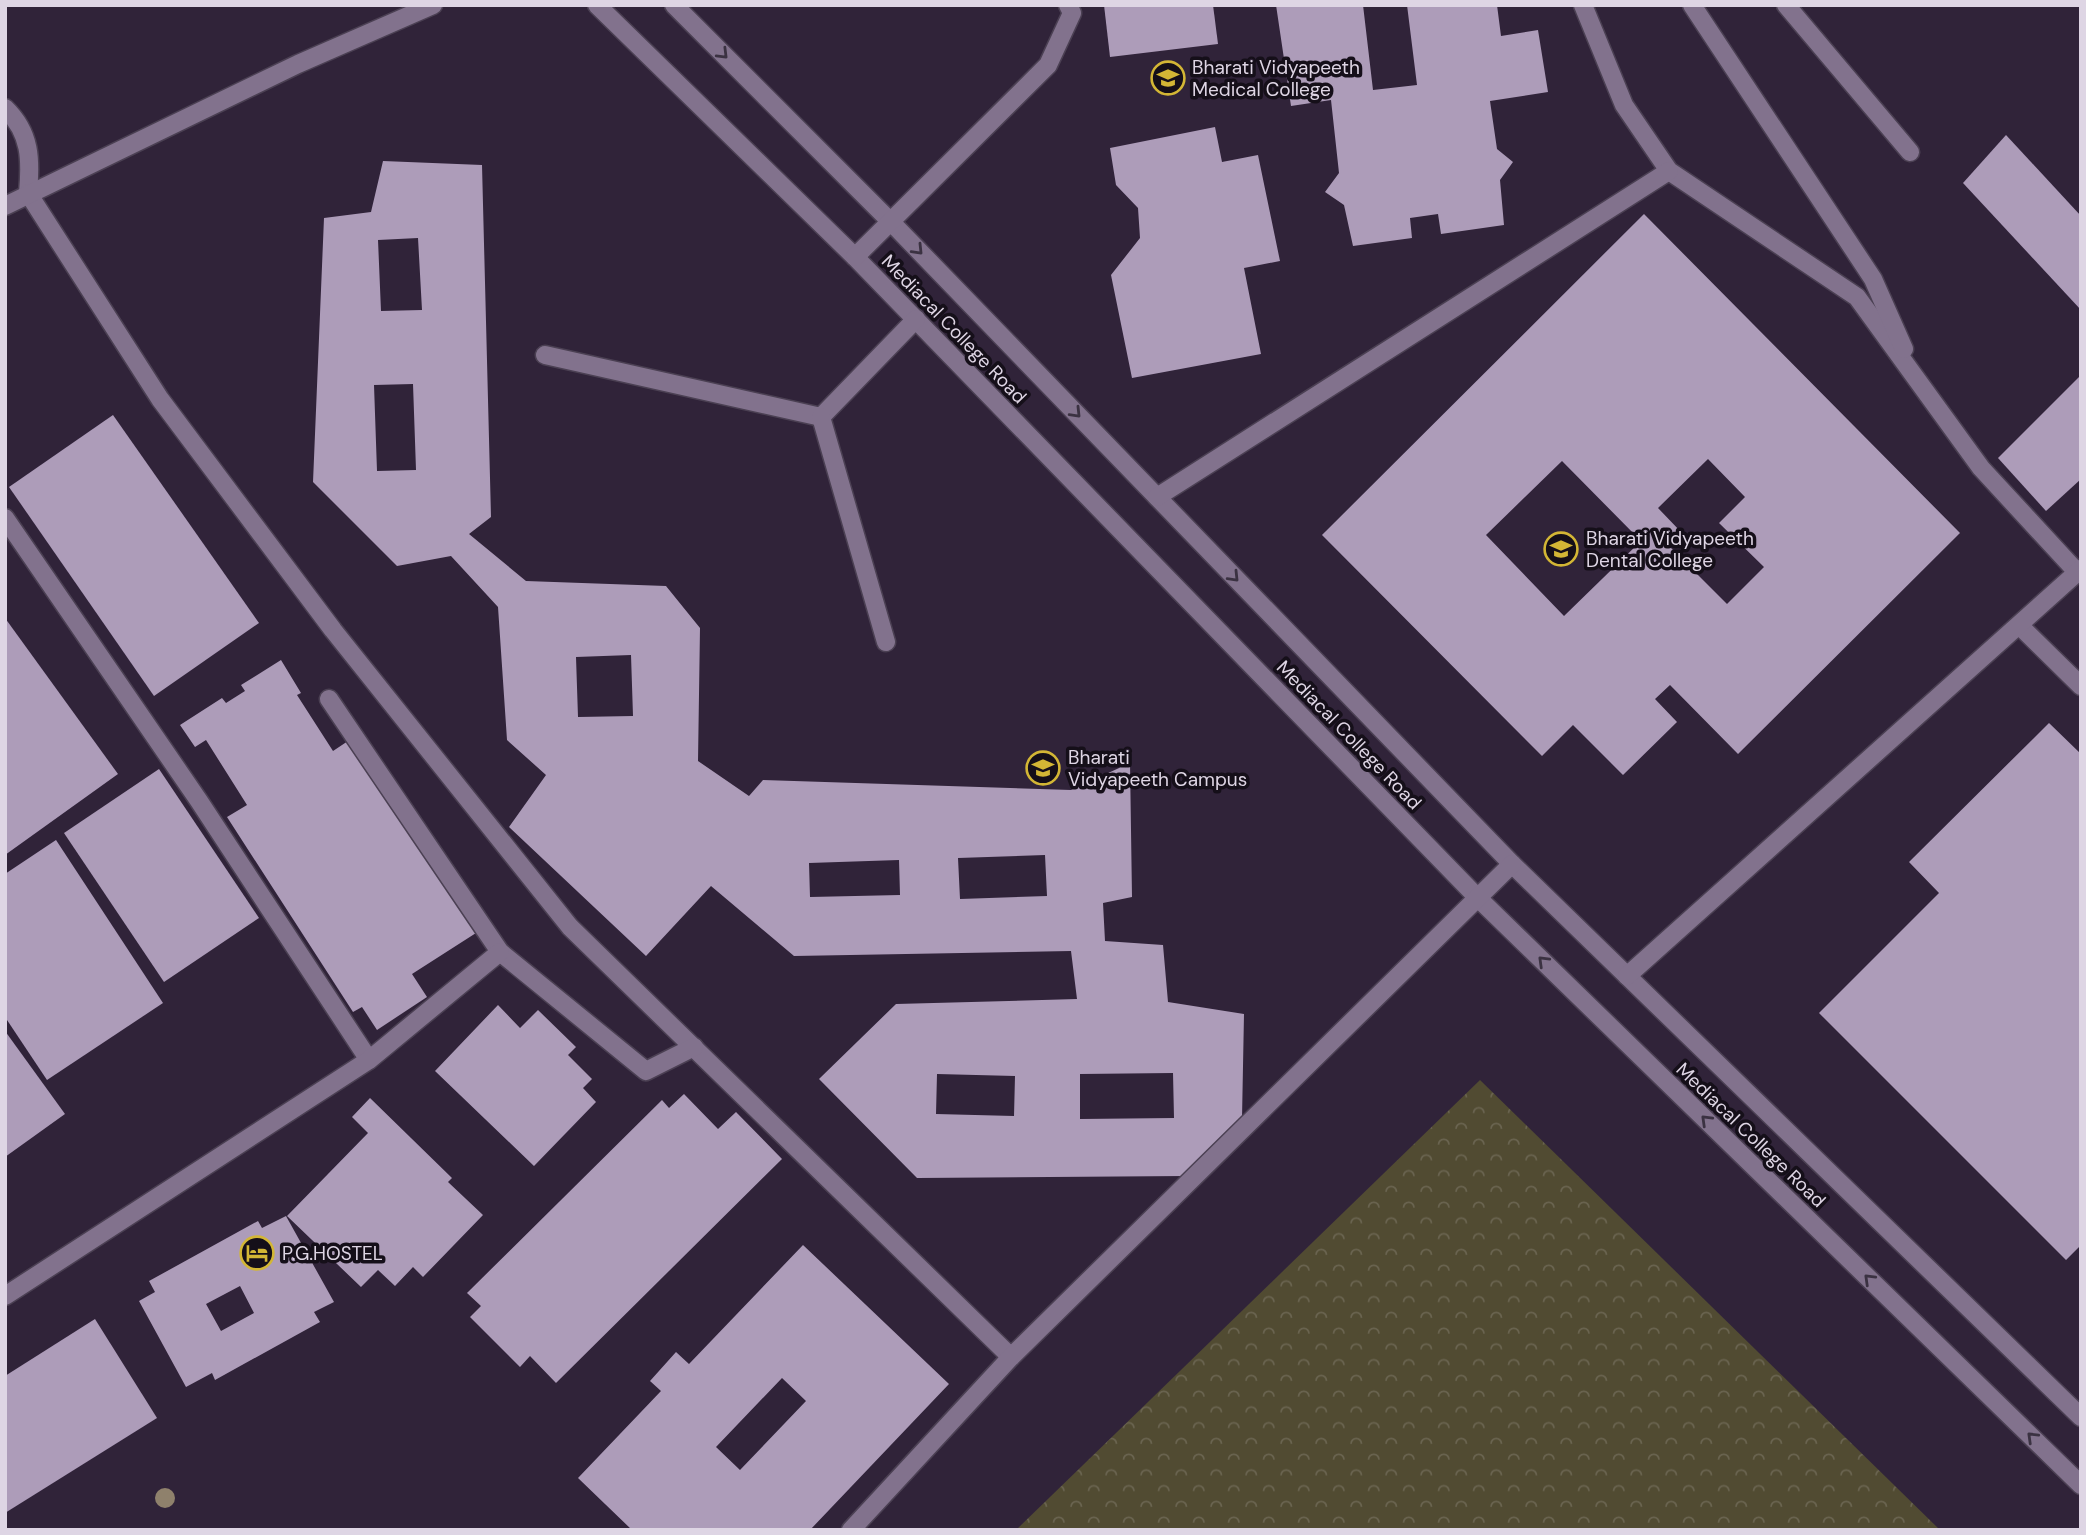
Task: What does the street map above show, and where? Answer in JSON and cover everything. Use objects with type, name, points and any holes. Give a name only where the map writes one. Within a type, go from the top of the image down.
[{"type":"lane","points":[[5,206],[298,64],[433,5]]},
{"type":"lane","name":"Mediacal College Road","points":[[597,5],[855,257],[1477,897],[2081,1485]]},
{"type":"lane","points":[[674,5],[892,223],[1512,864],[2081,1417]]},
{"type":"lane","points":[[855,257],[1048,65],[1072,13],[1068,5]]},
{"type":"lane","points":[[1583,5],[1624,105],[1669,172],[1857,297],[1980,468],[2079,570],[2020,626],[1627,976]]},
{"type":"lane","points":[[1692,5],[1873,279],[1919,381]]},
{"type":"lane","points":[[1786,5],[1910,152]]},
{"type":"lane","points":[[5,108],[19,121],[26,141],[31,162],[29,193],[160,399],[333,630],[570,927],[1012,1357]]},
{"type":"lane","points":[[1157,497],[1669,172]]},
{"type":"lane","points":[[821,417],[916,319]]},
{"type":"lane","points":[[545,355],[821,417]]},
{"type":"lane","points":[[821,417],[886,642]]},
{"type":"lane","points":[[5,518],[199,801],[369,1060]]},
{"type":"lane","points":[[2020,626],[2081,686]]},
{"type":"lane","points":[[329,699],[500,952],[646,1071],[694,1047]]},
{"type":"lane","points":[[850,1530],[1012,1357],[1512,864]]},
{"type":"lane","points":[[5,1296],[369,1060],[500,952]]},
{"type":"green space","points":[[1480,1080],[1940,1530],[1016,1530]]},
{"type":"building","points":[[1104,5],[1213,5],[1218,44],[1110,57]]},
{"type":"building","points":[[1276,5],[1363,5],[1373,90],[1417,85],[1407,5],[1497,5],[1501,36],[1538,30],[1548,92],[1490,101],[1497,149],[1513,162],[1500,180],[1504,225],[1441,234],[1438,214],[1410,218],[1412,238],[1353,246],[1344,205],[1325,192],[1339,173],[1331,100],[1291,106]]},
{"type":"building","points":[[1215,127],[1222,162],[1258,155],[1280,261],[1244,268],[1261,354],[1132,378],[1111,275],[1140,238],[1138,208],[1116,185],[1110,148]]},
{"type":"building","points":[[2006,135],[2081,216],[2081,310],[1963,183]]},
{"type":"building","points":[[383,161],[482,165],[491,517],[469,534],[526,581],[666,586],[700,628],[698,761],[749,796],[763,780],[1071,790],[1130,763],[1132,897],[1103,903],[1105,941],[1163,945],[1168,1002],[1244,1014],[1242,1119],[1186,1176],[917,1178],[819,1079],[896,1004],[1077,999],[1071,951],[794,956],[711,886],[646,956],[509,827],[546,775],[507,740],[498,607],[451,556],[397,566],[313,482],[324,218],[371,212]],"holes":[[[418,238],[422,310],[381,311],[378,240]],[[413,384],[416,470],[377,471],[374,385]],[[631,655],[633,716],[578,717],[576,657]],[[1045,855],[1047,896],[960,899],[958,858]],[[899,860],[900,895],[810,897],[809,863]],[[1173,1073],[1174,1118],[1080,1119],[1080,1074]],[[937,1074],[1015,1076],[1014,1116],[936,1114]]]},
{"type":"building","points":[[1644,214],[1960,533],[1738,754],[1670,685],[1655,699],[1677,722],[1623,775],[1573,725],[1542,756],[1322,535]],"holes":[[[1708,459],[1745,497],[1719,523],[1764,567],[1727,604],[1669,546],[1682,533],[1658,508]],[[1562,461],[1641,541],[1564,616],[1486,535]]]},
{"type":"building","points":[[2081,375],[2081,479],[2046,511],[1998,458]]},
{"type":"building","points":[[113,415],[259,623],[154,696],[9,487]]},
{"type":"building","points":[[5,618],[118,774],[5,855]]},
{"type":"building","points":[[281,660],[301,693],[297,695],[333,751],[351,739],[476,933],[412,974],[427,997],[377,1030],[362,1007],[353,1012],[227,817],[247,805],[206,740],[195,747],[180,725],[222,698],[226,703],[245,691],[241,685]]},
{"type":"building","points":[[2049,723],[2081,754],[2081,1245],[2066,1260],[1819,1013],[1939,893],[1909,862]]},
{"type":"building","points":[[159,769],[259,918],[164,982],[64,833]]},
{"type":"building","points":[[56,840],[163,1003],[47,1080],[5,1017],[5,874]]},
{"type":"building","points":[[498,1005],[520,1028],[538,1010],[576,1047],[568,1055],[592,1079],[583,1088],[596,1102],[534,1166],[435,1071]]},
{"type":"building","points":[[5,1031],[65,1114],[5,1157]]},
{"type":"building","points":[[684,1094],[718,1129],[736,1112],[782,1159],[556,1383],[530,1356],[520,1367],[470,1317],[481,1306],[467,1293],[662,1100],[669,1108]]},
{"type":"building","points":[[370,1098],[452,1178],[448,1182],[483,1215],[423,1277],[413,1267],[395,1286],[378,1270],[361,1287],[287,1216],[368,1133],[352,1117]]},
{"type":"building","points":[[286,1216],[334,1302],[314,1312],[320,1322],[215,1380],[212,1373],[186,1387],[139,1301],[155,1292],[149,1281],[258,1221],[262,1228]],"holes":[[[240,1286],[254,1313],[221,1331],[206,1304]]]},
{"type":"building","points":[[803,1245],[949,1384],[810,1530],[632,1530],[578,1478],[661,1391],[650,1381],[676,1352],[689,1364]],"holes":[[[782,1378],[806,1401],[740,1470],[716,1447]]]},
{"type":"building","points":[[95,1319],[157,1418],[5,1513],[5,1376]]},
{"type":"place","name":"Bharati Vidyapeeth Medical College","points":[[1168,78]]},
{"type":"place","name":"Bharati Vidyapeeth Dental College","points":[[1561,549]]},
{"type":"place","name":"Bharati Vidyapeeth Campus","points":[[1043,768]]},
{"type":"place","name":"P.G.HOSTEL","points":[[257,1253]]}]
